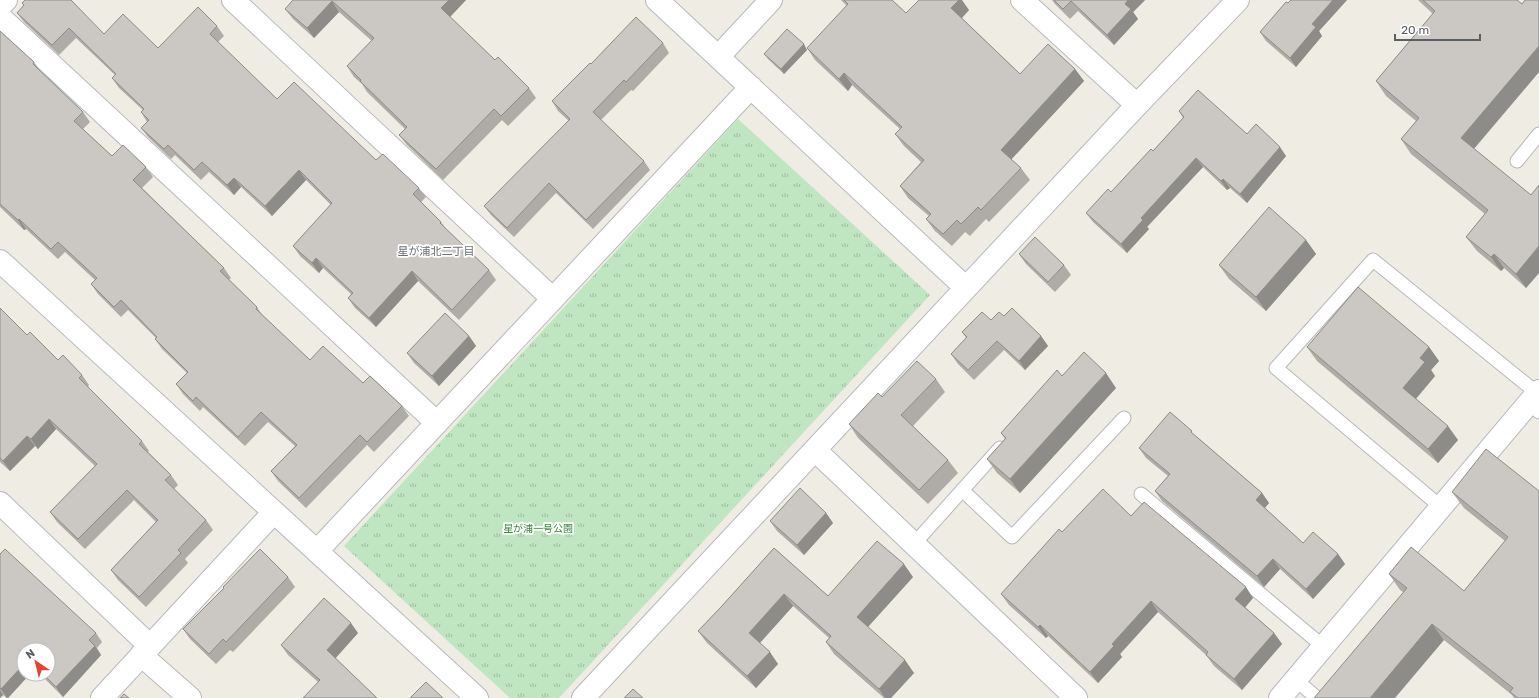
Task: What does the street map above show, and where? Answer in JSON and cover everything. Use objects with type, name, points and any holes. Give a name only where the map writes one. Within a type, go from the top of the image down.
[{"type":"street","points":[[0,6],[6,0]]},
{"type":"street","points":[[233,0],[553,299]]},
{"type":"street","points":[[657,0],[966,288]]},
{"type":"street","points":[[718,57],[771,0]]},
{"type":"street","points":[[1022,0],[1137,105]]},
{"type":"street","points":[[583,698],[1137,105],[1230,3]]},
{"type":"street","points":[[0,17],[437,423]]},
{"type":"street","points":[[316,551],[751,87]]},
{"type":"street","points":[[0,261],[477,698]]},
{"type":"street","points":[[1280,698],[1441,507],[1536,400]]},
{"type":"street","points":[[815,450],[1076,698]]},
{"type":"street","points":[[0,502],[190,698]]},
{"type":"street","points":[[102,698],[274,512]]},
{"type":"lane","points":[[1517,161],[1539,134]]},
{"type":"lane","points":[[1441,507],[1276,368],[1373,260],[1536,400]]},
{"type":"lane","points":[[962,490],[1012,537],[1124,418]]},
{"type":"lane","points":[[914,544],[1009,438]]},
{"type":"lane","points":[[1141,494],[1324,647]]},
{"type":"lane","points":[[1296,680],[1317,698]]},
{"type":"green space","name":"星が浦一号公園","points":[[738,119],[930,295],[559,698],[510,698],[344,546]]},
{"type":"building","points":[[25,0],[71,0],[104,34],[123,14],[158,48],[198,7],[217,26],[210,34],[277,99],[294,82],[376,160],[383,154],[419,188],[413,194],[441,222],[440,223],[489,270],[452,310],[412,271],[369,318],[348,298],[353,293],[316,258],[312,263],[293,246],[332,203],[299,170],[265,206],[234,178],[227,185],[202,162],[194,170],[168,145],[164,149],[141,128],[149,120],[141,112],[144,109],[112,78],[116,74],[69,28],[52,45],[17,13],[24,5],[22,3]]},
{"type":"building","points":[[293,0],[449,0],[441,8],[495,60],[498,57],[529,88],[501,116],[494,109],[436,169],[399,135],[407,127],[360,81],[361,80],[347,66],[374,38],[332,1],[307,28],[285,9]]},
{"type":"building","points":[[844,0],[892,0],[906,13],[919,0],[959,0],[951,8],[1020,74],[1048,44],[1075,69],[1001,150],[1021,168],[981,210],[978,207],[961,224],[957,220],[943,234],[926,219],[931,214],[900,186],[924,160],[895,134],[902,127],[844,73],[839,79],[807,48],[848,4]]},
{"type":"building","points":[[1054,0],[1128,0],[1125,4],[1131,9],[1107,35],[1071,1],[1063,9]]},
{"type":"building","points":[[1291,0],[1333,0],[1312,24],[1316,27],[1290,58],[1260,32],[1286,2],[1288,3]]},
{"type":"building","points":[[1423,0],[1517,0],[1522,4],[1525,0],[1539,0],[1539,46],[1461,138],[1531,195],[1539,185],[1539,246],[1516,274],[1494,254],[1491,257],[1466,237],[1488,210],[1401,139],[1419,118],[1376,81],[1435,11]]},
{"type":"building","points":[[636,17],[663,43],[626,82],[624,80],[593,112],[644,161],[586,220],[549,183],[507,228],[484,206],[570,119],[552,101],[590,63],[591,64]]},
{"type":"building","points":[[787,29],[804,44],[781,69],[764,54]]},
{"type":"building","points":[[0,31],[34,62],[33,64],[83,112],[74,121],[112,156],[123,145],[146,167],[133,180],[224,268],[220,271],[257,307],[256,309],[310,360],[323,346],[363,383],[370,376],[402,406],[367,442],[360,435],[299,498],[271,471],[297,445],[261,412],[238,437],[196,397],[193,401],[176,384],[188,372],[155,339],[157,337],[121,300],[114,307],[91,284],[97,278],[58,242],[51,249],[19,219],[18,220],[0,204]]},
{"type":"building","points":[[1198,90],[1247,134],[1256,124],[1280,147],[1240,194],[1223,179],[1221,181],[1196,158],[1141,218],[1143,220],[1121,244],[1086,213],[1108,189],[1111,192],[1151,149],[1153,151],[1184,117],[1179,111]]},
{"type":"building","points":[[1269,207],[1306,240],[1256,297],[1219,265]]},
{"type":"building","points":[[1035,237],[1064,265],[1048,282],[1019,254]]},
{"type":"building","points":[[1358,287],[1429,347],[1420,358],[1425,362],[1403,388],[1448,426],[1428,449],[1307,347]]},
{"type":"building","points":[[0,308],[27,335],[30,332],[58,360],[63,355],[82,375],[79,378],[142,441],[139,444],[171,475],[165,480],[206,520],[178,550],[181,553],[139,597],[111,570],[158,520],[127,490],[78,539],[50,512],[97,464],[49,419],[31,439],[27,436],[3,461],[0,458]]},
{"type":"building","points":[[1012,308],[1041,336],[1019,361],[997,341],[968,370],[951,354],[967,337],[962,332],[982,312],[991,320],[999,312],[1004,316]]},
{"type":"building","points":[[445,313],[469,336],[432,376],[407,353]]},
{"type":"building","points":[[1084,352],[1106,373],[1010,479],[987,459],[1006,438],[1001,433],[1057,370],[1062,376]]},
{"type":"building","points":[[917,361],[936,379],[901,415],[948,460],[919,490],[849,424],[878,393],[882,397]]},
{"type":"building","points":[[1170,412],[1262,493],[1256,500],[1303,543],[1313,532],[1338,554],[1306,589],[1273,559],[1257,576],[1155,491],[1170,474],[1139,448]]},
{"type":"building","points":[[1486,449],[1539,491],[1539,698],[1518,698],[1510,692],[1513,688],[1432,624],[1370,698],[1314,698],[1407,588],[1389,574],[1411,547],[1464,591],[1508,537],[1452,492]]},
{"type":"building","points":[[800,488],[826,513],[797,545],[770,521]]},
{"type":"building","points":[[1103,489],[1131,516],[1144,502],[1246,587],[1235,599],[1274,633],[1234,679],[1206,655],[1208,652],[1151,601],[1112,644],[1114,646],[1090,672],[1040,625],[1038,627],[1001,594],[1059,529],[1062,532]]},
{"type":"building","points":[[877,541],[904,564],[857,617],[905,660],[879,689],[826,642],[831,636],[784,594],[749,633],[770,652],[747,676],[698,631],[774,548],[828,596]]},
{"type":"building","points":[[5,549],[96,633],[89,640],[95,646],[56,687],[51,682],[56,682],[56,642],[16,642],[16,673],[1,689],[0,688],[0,554]]},
{"type":"building","points":[[260,549],[288,577],[226,642],[223,639],[209,654],[183,629]]},
{"type":"building","points":[[324,598],[351,623],[327,650],[377,698],[303,698],[320,680],[281,645]]},
{"type":"building","points":[[426,682],[443,698],[410,698]]},
{"type":"building","points":[[633,689],[643,698],[624,698]]},
{"type":"building","points":[[124,694],[129,698],[120,698]]},
{"type":"district","name":"星が浦北二丁目","points":[[436,251]]}]
